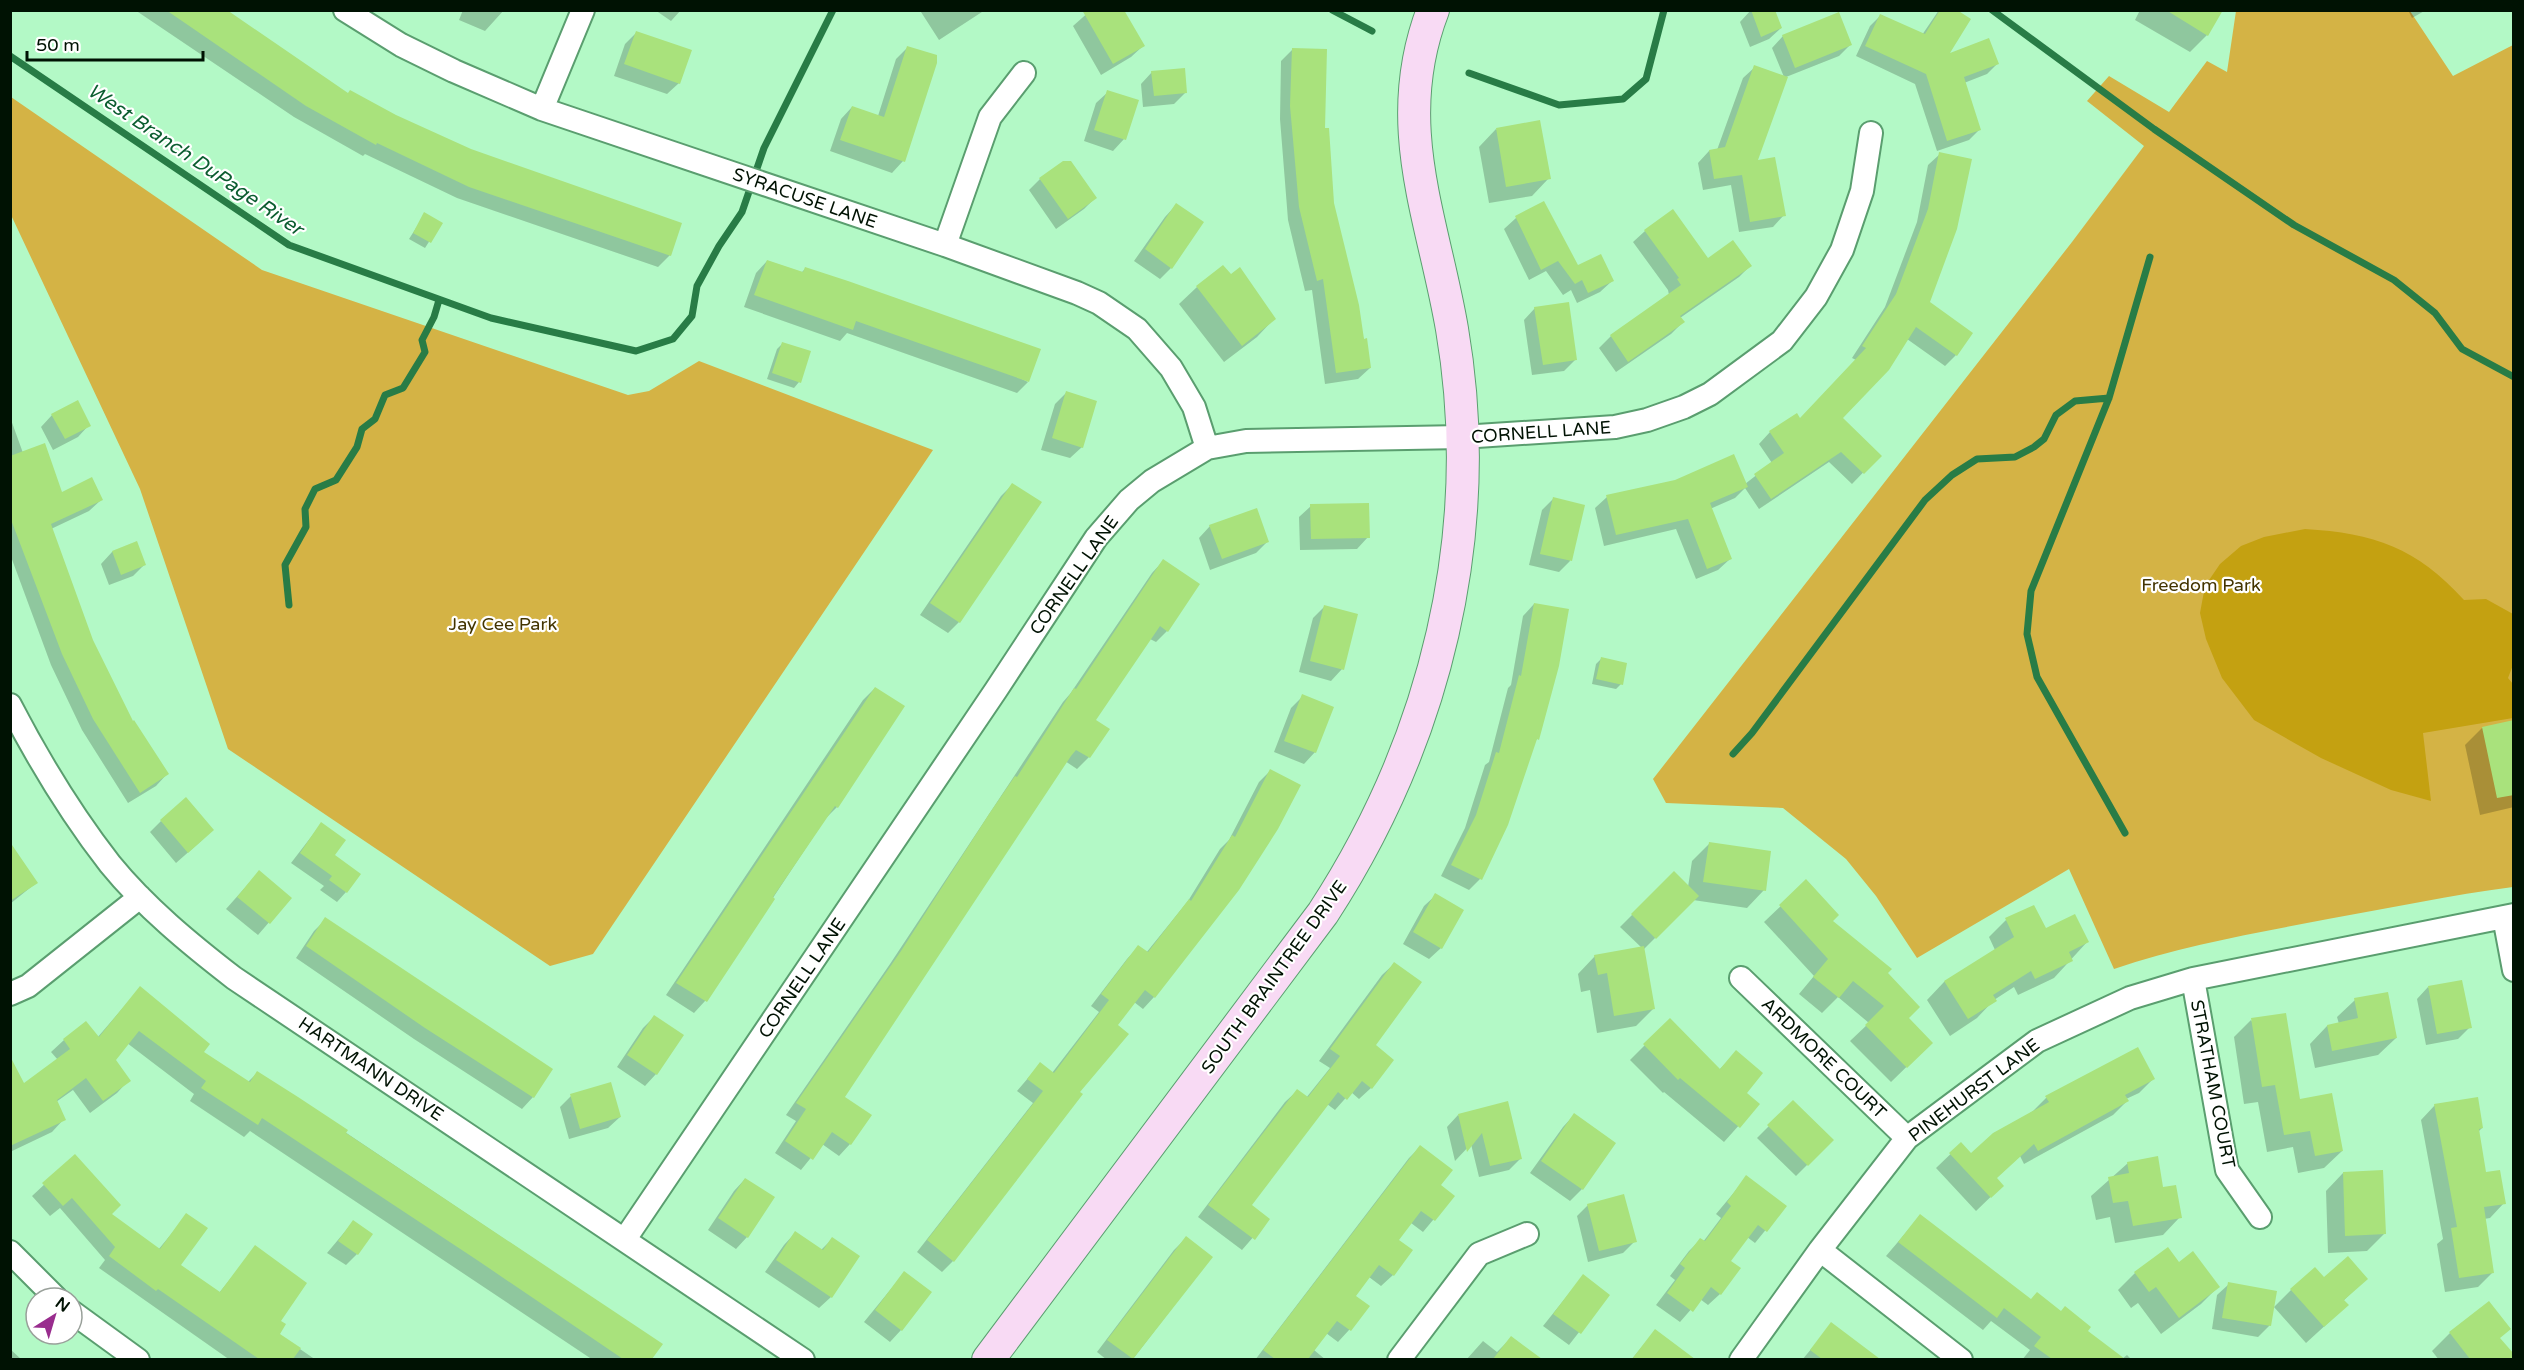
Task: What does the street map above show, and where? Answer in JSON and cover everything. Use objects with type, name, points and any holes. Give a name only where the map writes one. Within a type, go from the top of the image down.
[{"type":"street","name":"SYRACUSE LANE","points":[[345,10],[401,45],[542,109],[945,245],[1077,293],[1118,315],[1155,348],[1184,387],[1194,407],[1208,448]]},
{"type":"street","points":[[542,109],[583,10]]},
{"type":"street","name":"SOUTH BRAINTREE DRIVE","points":[[988,1359],[1305,939],[1341,885],[1376,822],[1412,740],[1432,678],[1446,621],[1456,559],[1462,437],[1452,330],[1421,192],[1413,129],[1414,98],[1420,60],[1426,28],[1433,10]]},
{"type":"street","points":[[945,245],[990,117],[1024,73]]},
{"type":"street","name":"CORNELL LANE","points":[[625,1239],[1096,538],[1114,516],[1152,481],[1208,448],[1246,441],[1462,437],[1615,427],[1647,420],[1684,407],[1710,394],[1782,340],[1816,297],[1842,250],[1862,191],[1871,133]]},
{"type":"street","name":"HARTMANN DRIVE","points":[[10,705],[56,788],[111,865],[140,897],[234,978],[803,1359]]},
{"type":"street","points":[[10,994],[28,986],[140,897]]},
{"type":"street","points":[[2509,916],[2514,970]]},
{"type":"street","name":"PINEHURST LANE","points":[[1741,1359],[1820,1250],[1907,1138],[2037,1041],[2130,998],[2193,979],[2509,916]]},
{"type":"street","name":"ARDMORE COURT","points":[[1741,978],[1907,1138]]},
{"type":"street","name":"STRATHAM COURT","points":[[2193,979],[2227,1170],[2260,1217]]},
{"type":"street","points":[[1399,1359],[1479,1254],[1527,1234]]},
{"type":"street","points":[[1820,1250],[1961,1359]]},
{"type":"street","points":[[10,1252],[44,1286]]},
{"type":"street","points":[[84,1321],[138,1359]]},
{"type":"green space","name":"Freedom Park","points":[[2236,11],[2410,11],[2453,76],[2513,45],[2513,887],[2193,946],[2114,969],[2069,869],[1917,958],[1876,896],[1846,859],[1783,808],[1666,803],[1653,779],[2072,242],[2144,146],[2087,101],[2109,76],[2169,112],[2207,61],[2227,72]]},
{"type":"green space","name":"Jay Cee Park","points":[[11,97],[262,270],[628,395],[649,391],[699,361],[933,450],[593,954],[550,966],[228,749],[140,489],[11,215]]},
{"type":"shaded area","points":[[2305,529],[2352,534],[2393,546],[2429,568],[2447,582],[2464,600],[2486,599],[2513,614],[2513,665],[2508,678],[2513,684],[2513,718],[2423,733],[2431,801],[2391,790],[2321,758],[2254,720],[2222,678],[2206,639],[2200,613],[2205,586],[2220,564],[2241,546],[2264,537]]},
{"type":"building","points":[[166,10],[227,10],[348,93],[350,90],[396,115],[471,149],[682,223],[671,256],[469,187],[377,143],[376,145],[306,106]]},
{"type":"building","points":[[1082,10],[1124,10],[1145,46],[1113,64]]},
{"type":"building","points":[[1751,10],[1775,10],[1782,28],[1761,37]]},
{"type":"building","points":[[1940,10],[1957,10],[1971,19],[1950,53],[1989,38],[1999,64],[1964,77],[1981,130],[1947,141],[1926,74],[1865,46],[1880,14],[1925,34]]},
{"type":"building","points":[[2166,10],[2223,10],[2208,36]]},
{"type":"building","points":[[1839,12],[1852,45],[1795,68],[1782,35]]},
{"type":"building","points":[[636,31],[692,50],[680,84],[624,64]]},
{"type":"building","points":[[907,46],[937,55],[937,63],[905,162],[840,140],[852,106],[884,117]]},
{"type":"building","points":[[1292,48],[1327,49],[1325,128],[1329,128],[1334,203],[1359,305],[1364,339],[1367,338],[1371,368],[1336,373],[1323,279],[1317,281],[1299,207],[1290,106]]},
{"type":"building","points":[[1754,65],[1788,77],[1758,160],[1775,157],[1786,216],[1750,222],[1742,175],[1714,179],[1709,150],[1725,147]]},
{"type":"building","points":[[1185,68],[1187,93],[1154,96],[1151,71]]},
{"type":"building","points":[[1107,90],[1139,100],[1126,140],[1094,130]]},
{"type":"building","points":[[1540,120],[1551,179],[1506,187],[1496,128]]},
{"type":"building","points":[[1939,152],[1972,159],[1957,229],[1930,302],[1973,333],[1957,356],[1916,327],[1889,370],[1843,418],[1882,456],[1864,474],[1841,452],[1771,499],[1754,474],[1784,453],[1769,431],[1797,413],[1800,418],[1866,348],[1862,346],[1896,294],[1928,209]]},
{"type":"building","points":[[1063,161],[1071,161],[1097,198],[1068,219],[1039,178]]},
{"type":"building","points":[[1544,201],[1578,265],[1601,254],[1614,281],[1588,293],[1582,280],[1575,284],[1558,261],[1541,270],[1515,216]]},
{"type":"building","points":[[1176,203],[1204,222],[1172,269],[1145,249]]},
{"type":"building","points":[[1673,209],[1708,258],[1733,240],[1752,266],[1680,316],[1685,322],[1628,362],[1610,335],[1681,285],[1677,279],[1679,278],[1644,230]]},
{"type":"building","points":[[424,212],[443,223],[431,243],[413,233]]},
{"type":"building","points":[[767,260],[803,272],[805,267],[1041,349],[1029,382],[856,321],[853,330],[754,295]]},
{"type":"building","points":[[1223,265],[1231,274],[1240,267],[1276,319],[1242,346],[1196,286]]},
{"type":"building","points":[[1569,302],[1577,360],[1543,365],[1534,307]]},
{"type":"building","points":[[782,342],[811,351],[801,383],[772,373]]},
{"type":"building","points":[[1066,391],[1097,401],[1083,448],[1052,438]]},
{"type":"building","points":[[78,400],[91,426],[65,439],[51,414]]},
{"type":"building","points":[[45,443],[62,492],[92,477],[103,500],[51,524],[93,640],[133,721],[169,774],[140,793],[93,719],[62,654],[10,517],[10,456]]},
{"type":"building","points":[[1734,454],[1748,487],[1710,503],[1732,559],[1707,569],[1688,519],[1616,535],[1606,495],[1675,480]]},
{"type":"building","points":[[1012,483],[1042,502],[960,623],[930,603]]},
{"type":"building","points":[[1553,497],[1585,505],[1572,561],[1540,554]]},
{"type":"building","points":[[1369,503],[1370,538],[1311,539],[1310,504]]},
{"type":"building","points":[[1257,508],[1269,542],[1222,559],[1209,525]]},
{"type":"building","points":[[137,541],[146,565],[121,575],[112,551]]},
{"type":"building","points":[[1163,559],[1200,584],[1168,632],[1160,626],[1096,720],[1110,729],[1090,758],[1076,750],[1071,756],[845,1097],[872,1115],[851,1145],[832,1132],[813,1160],[785,1141],[806,1109],[796,1103],[901,951],[989,814],[1015,776],[1017,777],[1074,688],[1076,689]]},
{"type":"building","points":[[1534,603],[1569,609],[1559,666],[1539,740],[1537,739],[1508,825],[1482,880],[1451,865],[1476,815],[1496,752],[1499,753],[1519,675],[1521,676]]},
{"type":"building","points":[[1324,605],[1358,614],[1344,670],[1310,661]]},
{"type":"building","points":[[1601,657],[1627,663],[1623,685],[1596,679]]},
{"type":"building","points":[[875,687],[905,706],[838,808],[835,806],[773,897],[775,899],[707,1002],[676,983]]},
{"type":"building","points":[[1302,694],[1334,707],[1316,753],[1284,741]]},
{"type":"building","points":[[2514,720],[2514,795],[2497,798],[2482,727]]},
{"type":"building","points":[[1270,769],[1301,785],[1278,829],[1239,890],[1155,998],[1145,990],[1118,1025],[1129,1034],[1080,1092],[1083,1094],[954,1262],[927,1240],[1043,1091],[1027,1079],[1040,1062],[1054,1073],[1109,1000],[1101,994],[1138,945],[1148,952],[1189,899],[1191,901],[1232,835],[1235,837]]},
{"type":"building","points":[[186,797],[214,830],[188,853],[160,820]]},
{"type":"building","points":[[321,822],[346,840],[335,855],[361,874],[347,893],[329,880],[332,876],[300,853]]},
{"type":"building","points":[[10,842],[38,883],[10,901]]},
{"type":"building","points":[[1709,842],[1771,851],[1766,891],[1703,882]]},
{"type":"building","points":[[259,870],[292,898],[270,924],[237,897]]},
{"type":"building","points":[[1674,871],[1699,896],[1656,939],[1631,914]]},
{"type":"building","points":[[1806,879],[1839,915],[1833,921],[1892,969],[1888,973],[1920,1007],[1909,1018],[1933,1043],[1907,1068],[1865,1025],[1884,1006],[1853,981],[1839,998],[1813,977],[1828,959],[1779,905]]},
{"type":"building","points":[[1435,893],[1464,910],[1442,949],[1413,932]]},
{"type":"building","points":[[2034,905],[2046,928],[2075,914],[2089,942],[2069,952],[2073,961],[2035,979],[2031,971],[1993,995],[1997,1001],[1968,1019],[1944,981],[2014,937],[2005,918]]},
{"type":"building","points":[[325,917],[553,1069],[534,1098],[425,1028],[306,946]]},
{"type":"building","points":[[1644,946],[1655,1009],[1614,1016],[1607,973],[1598,975],[1594,955]]},
{"type":"building","points":[[1394,962],[1422,982],[1376,1045],[1394,1060],[1372,1089],[1362,1081],[1347,1100],[1338,1092],[1252,1205],[1270,1219],[1255,1240],[1208,1205],[1297,1089],[1308,1097],[1340,1056],[1330,1049]]},
{"type":"building","points":[[2462,980],[2472,1028],[2437,1034],[2428,986]]},
{"type":"building","points":[[140,986],[210,1044],[204,1052],[250,1082],[257,1071],[298,1097],[348,1130],[346,1133],[663,1344],[652,1359],[623,1359],[262,1118],[258,1125],[201,1088],[206,1081],[139,1031],[116,1060],[131,1081],[103,1101],[86,1078],[57,1100],[66,1120],[10,1146],[10,1056],[24,1083],[70,1049],[63,1039],[86,1021],[99,1037]]},
{"type":"building","points":[[2388,992],[2397,1038],[2332,1051],[2327,1025],[2358,1018],[2354,998]]},
{"type":"building","points":[[2286,1013],[2300,1099],[2332,1093],[2343,1151],[2315,1156],[2310,1131],[2284,1135],[2275,1085],[2262,1087],[2251,1018]]},
{"type":"building","points":[[654,1015],[684,1035],[657,1075],[627,1055]]},
{"type":"building","points":[[1670,1018],[1720,1069],[1736,1050],[1763,1073],[1747,1093],[1760,1104],[1740,1128],[1680,1078],[1678,1080],[1643,1044]]},
{"type":"building","points":[[2138,1047],[2155,1079],[2125,1095],[2129,1101],[2038,1151],[2034,1144],[1997,1178],[2004,1186],[1991,1198],[1949,1153],[1961,1142],[1971,1153],[1993,1133],[2049,1102],[2045,1096]]},
{"type":"building","points":[[611,1082],[621,1117],[580,1129],[570,1094]]},
{"type":"building","points":[[2478,1097],[2483,1128],[2479,1129],[2486,1172],[2500,1170],[2506,1204],[2484,1207],[2494,1273],[2459,1278],[2451,1228],[2457,1227],[2434,1104]]},
{"type":"building","points":[[1793,1100],[1834,1140],[1808,1166],[1767,1125]]},
{"type":"building","points":[[1508,1101],[1522,1159],[1490,1166],[1482,1133],[1467,1152],[1458,1114]]},
{"type":"building","points":[[1574,1113],[1616,1143],[1583,1190],[1541,1161]]},
{"type":"building","points":[[1420,1145],[1453,1170],[1441,1185],[1455,1196],[1435,1221],[1421,1211],[1399,1240],[1413,1250],[1394,1276],[1379,1265],[1356,1296],[1370,1306],[1351,1331],[1337,1321],[1308,1359],[1275,1359],[1263,1350]]},
{"type":"building","points":[[75,1154],[121,1205],[112,1214],[160,1249],[186,1213],[208,1228],[181,1265],[220,1292],[255,1245],[307,1283],[281,1321],[286,1324],[280,1334],[301,1348],[293,1359],[259,1359],[158,1289],[156,1291],[109,1256],[115,1247],[72,1198],[63,1206],[42,1183]]},
{"type":"building","points":[[2158,1156],[2163,1187],[2176,1185],[2182,1218],[2133,1226],[2128,1201],[2113,1203],[2108,1177],[2129,1173],[2127,1162]]},
{"type":"building","points":[[2383,1170],[2386,1234],[2345,1236],[2343,1172]]},
{"type":"building","points":[[1746,1175],[1787,1206],[1767,1232],[1758,1225],[1731,1261],[1741,1268],[1721,1295],[1711,1287],[1693,1312],[1667,1293],[1685,1268],[1680,1264],[1700,1238],[1705,1241],[1731,1206],[1727,1202]]},
{"type":"building","points":[[745,1178],[775,1197],[748,1238],[718,1218]]},
{"type":"building","points":[[1624,1194],[1637,1242],[1599,1251],[1587,1204]]},
{"type":"building","points":[[1920,1214],[2031,1299],[2037,1292],[2061,1311],[2065,1306],[2091,1327],[2088,1331],[2125,1359],[2052,1359],[2034,1346],[2041,1337],[2004,1308],[1997,1318],[1898,1242]]},
{"type":"building","points":[[353,1220],[373,1234],[358,1255],[338,1241]]},
{"type":"building","points":[[795,1231],[823,1250],[832,1237],[860,1256],[832,1298],[776,1260]]},
{"type":"building","points":[[1186,1236],[1213,1257],[1133,1359],[1107,1340]]},
{"type":"building","points":[[2168,1247],[2179,1262],[2193,1251],[2220,1287],[2179,1318],[2156,1287],[2149,1292],[2134,1272]]},
{"type":"building","points":[[2348,1256],[2368,1279],[2344,1300],[2349,1305],[2324,1327],[2290,1289],[2315,1267],[2324,1277]]},
{"type":"building","points":[[904,1271],[932,1292],[902,1331],[875,1310]]},
{"type":"building","points":[[1583,1274],[1610,1295],[1581,1334],[1553,1314]]},
{"type":"building","points":[[2228,1282],[2277,1291],[2271,1326],[2222,1318]]},
{"type":"building","points":[[2489,1301],[2511,1329],[2500,1338],[2514,1354],[2514,1359],[2470,1359],[2449,1332]]},
{"type":"building","points":[[1831,1322],[1880,1359],[1822,1359],[1810,1350]]},
{"type":"building","points":[[1655,1329],[1695,1359],[1632,1359]]},
{"type":"building","points":[[1511,1336],[1542,1359],[1493,1359]]},
{"type":"waterway","name":"West Branch DuPage River","points":[[10,56],[289,245],[491,318],[636,351],[673,339],[692,316],[697,286],[719,246],[742,212],[764,148],[833,10]]},
{"type":"waterway","name":"West Branch DuPage River","points":[[1332,10],[1372,31]]},
{"type":"waterway","name":"West Branch DuPage River","points":[[1469,73],[1559,105],[1623,99],[1646,79],[1664,10]]},
{"type":"waterway","points":[[1992,10],[2154,129],[2294,225],[2394,280],[2435,313],[2462,349],[2514,377]]},
{"type":"waterway","points":[[2125,833],[2037,677],[2027,634],[2031,591],[2109,398],[2150,257]]},
{"type":"waterway","points":[[289,605],[285,565],[306,527],[305,509],[315,489],[336,480],[357,447],[362,429],[375,419],[385,395],[403,388],[425,352],[422,340],[434,317],[439,300]]},
{"type":"waterway","points":[[1733,754],[1752,733],[1925,500],[1952,475],[1977,459],[2015,457],[2034,447],[2044,439],[2056,415],[2075,401],[2109,398]]}]
